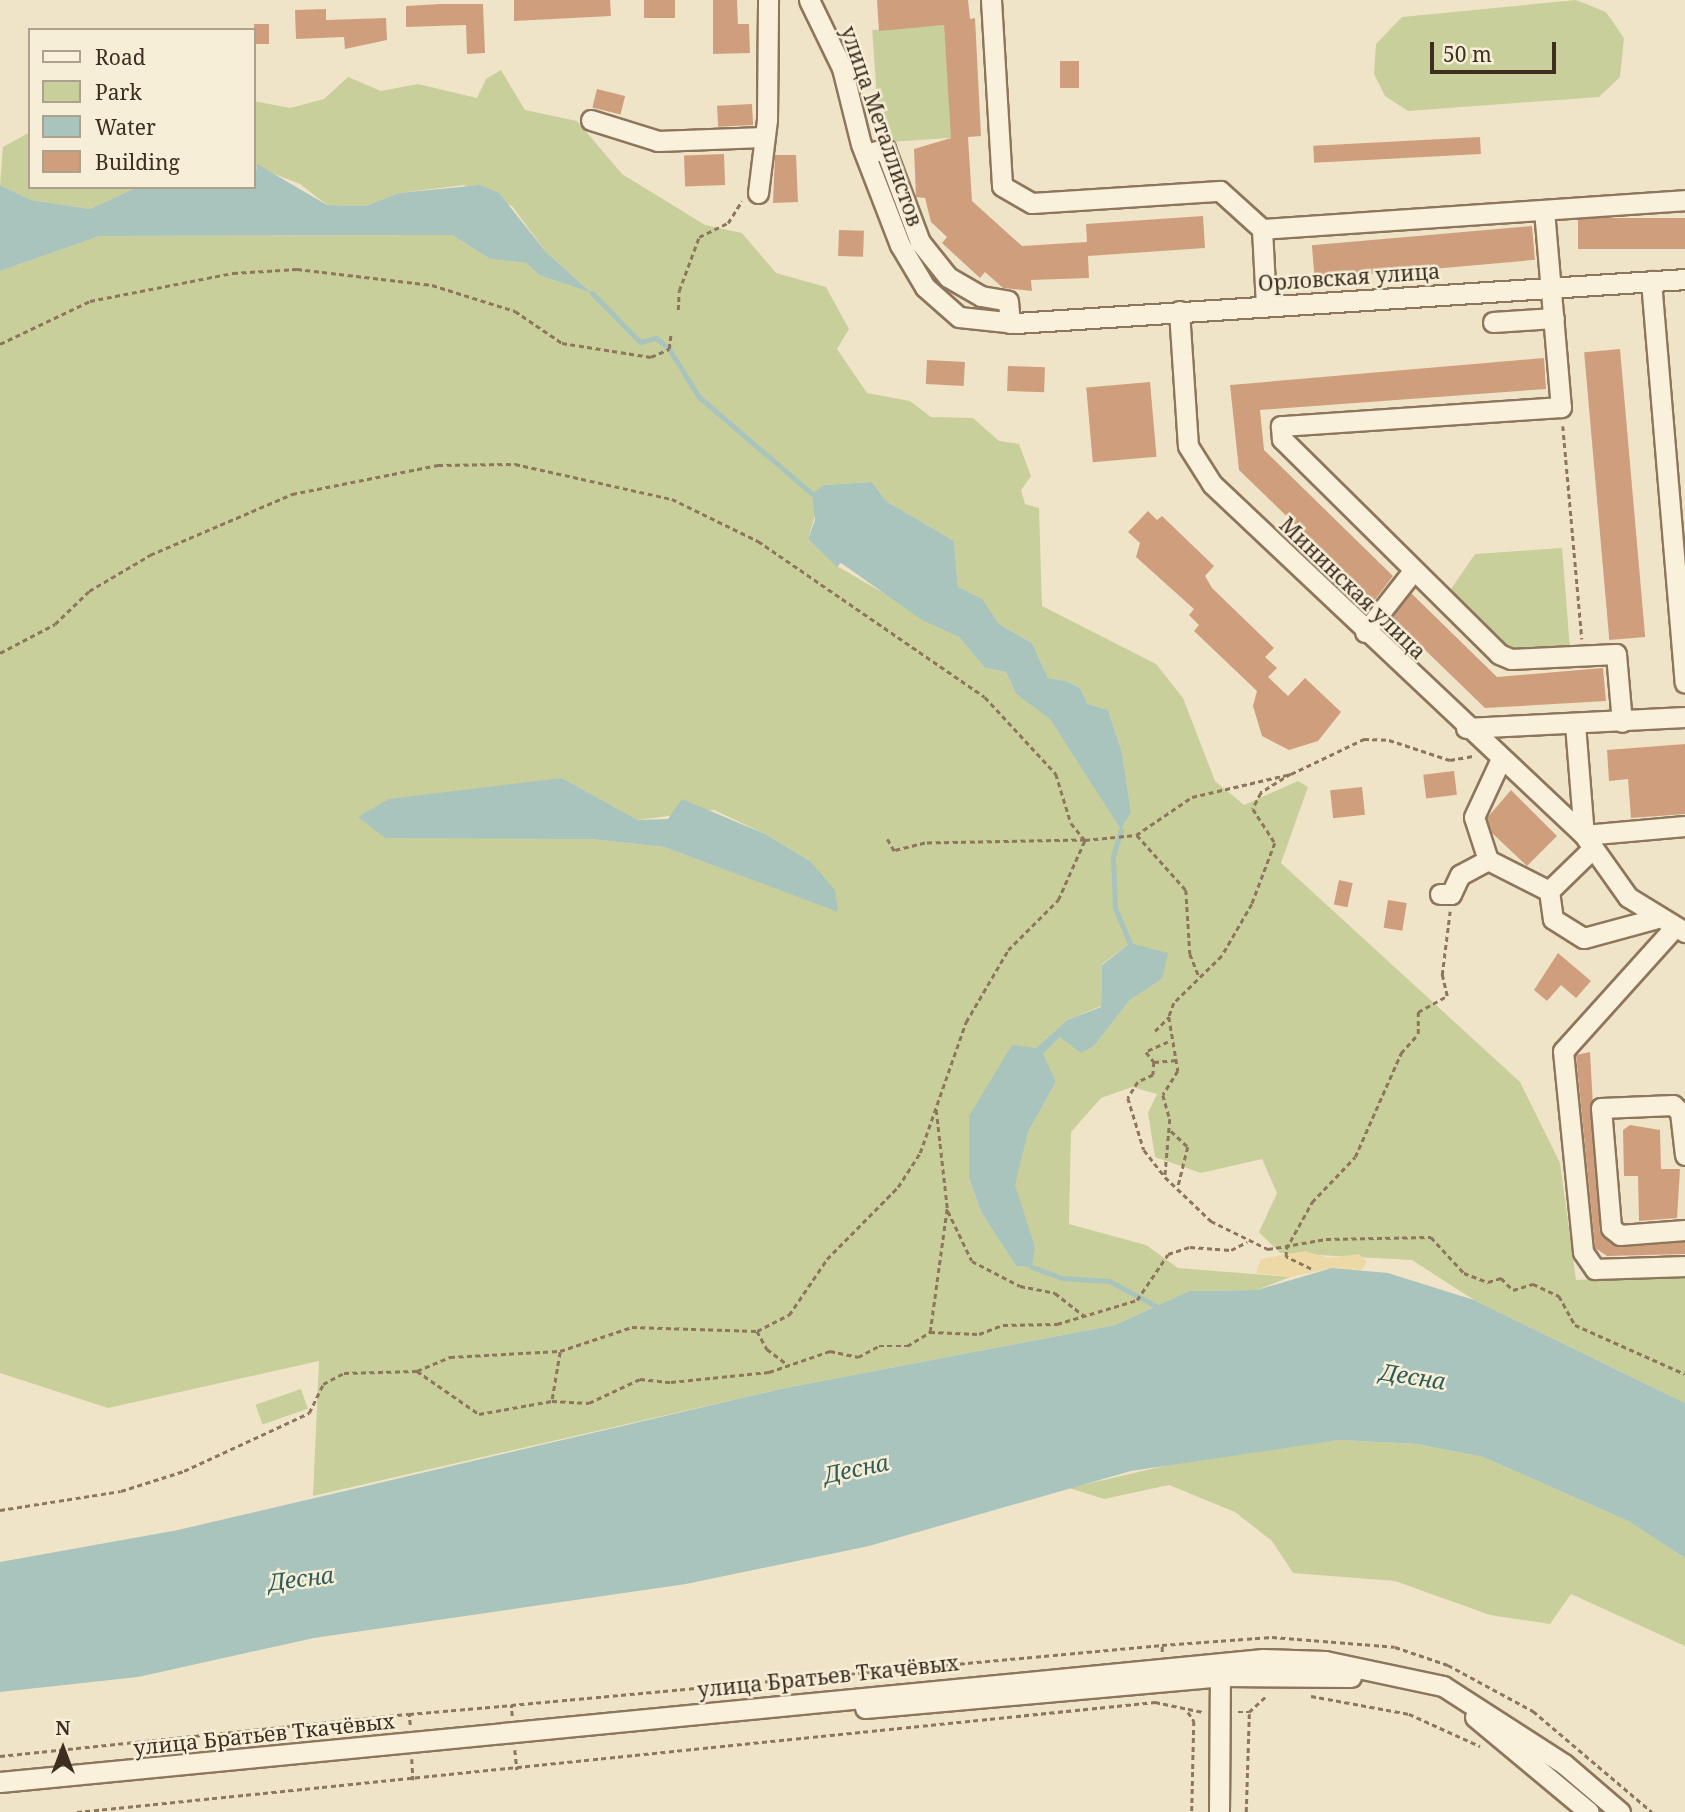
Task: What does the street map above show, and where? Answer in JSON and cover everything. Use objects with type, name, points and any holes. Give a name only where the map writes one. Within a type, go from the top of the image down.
[{"type":"street","points":[[751,195],[763,137],[768,0]]},
{"type":"street","name":"улица Металлистов","points":[[809,0],[842,68],[865,155],[900,245],[925,287],[960,317],[1013,323]]},
{"type":"street","points":[[991,0],[1002,186],[1032,203],[1220,191],[1262,229],[1266,306]]},
{"type":"street","points":[[591,120],[658,141],[763,137]]},
{"type":"street","points":[[865,155],[885,149],[920,242],[948,277],[981,296],[1008,301],[1013,323]]},
{"type":"street","points":[[1262,229],[1685,200]]},
{"type":"street","points":[[1544,210],[1561,407],[1281,426],[1290,453],[1499,654],[1511,659],[1616,654],[1622,722]]},
{"type":"street","name":"Орловская улица","points":[[1013,323],[1685,279]]},
{"type":"street","points":[[1651,281],[1685,683]]},
{"type":"street","name":"Мининская улица","points":[[1179,311],[1188,446],[1212,484],[1588,842],[1628,897],[1654,919],[1679,930]]},
{"type":"street","points":[[1493,322],[1554,318]]},
{"type":"street","points":[[1365,632],[1413,571]]},
{"type":"street","points":[[1466,728],[1685,717]]},
{"type":"street","points":[[1575,724],[1588,842]]},
{"type":"street","points":[[1496,756],[1474,817],[1488,860],[1549,891]]},
{"type":"street","points":[[1654,919],[1584,938],[1553,919],[1549,891],[1588,842],[1685,826]]},
{"type":"street","points":[[1445,894],[1460,875],[1488,860]]},
{"type":"street","points":[[1679,930],[1563,1051],[1583,1252],[1595,1269],[1685,1266]]},
{"type":"street","points":[[1685,1155],[1680,1112],[1673,1105],[1601,1108],[1611,1228],[1620,1235],[1685,1230]]},
{"type":"street","name":"улица Братьев Ткачёвых","points":[[0,1782],[1325,1661],[1443,1686],[1564,1764],[1619,1812]]},
{"type":"street","points":[[1219,1812],[1220,1669]]},
{"type":"street","name":"улица Братьев Ткачёвых","points":[[1220,1669],[1328,1674],[1382,1680],[1438,1697],[1482,1720],[1590,1812]]},
{"type":"street","name":"улица Братьев Ткачёвых","points":[[0,1793],[514,1737]]},
{"type":"path","points":[[678,310],[699,237],[728,223],[751,195]]},
{"type":"path","points":[[0,344],[90,301],[233,273],[297,269],[432,285],[514,311],[562,343],[651,356],[669,349],[671,333]]},
{"type":"path","points":[[1561,407],[1583,656]]},
{"type":"path","points":[[0,653],[54,624],[89,591],[150,555],[292,494],[438,465],[515,464],[672,499],[758,541],[985,697],[1056,774],[1071,823],[1085,840]]},
{"type":"path","points":[[1154,1031],[1169,1017],[1199,976],[1222,956],[1274,851],[1252,810],[1261,793],[1291,774],[1364,739],[1389,740],[1450,760],[1496,756]]},
{"type":"path","points":[[887,839],[894,851],[925,843],[1085,840],[1136,835],[1192,797],[1291,774]]},
{"type":"path","points":[[1136,835],[1186,890],[1190,954],[1199,976]]},
{"type":"path","points":[[0,1510],[121,1491],[284,1427],[309,1413],[323,1384],[344,1373],[416,1371],[450,1357],[560,1351],[632,1327],[757,1331],[789,1315],[863,1216],[898,1187],[920,1153],[966,1022],[1008,950],[1058,900],[1085,840]]},
{"type":"path","points":[[1311,1269],[1286,1256],[1286,1249],[1312,1202],[1355,1157],[1401,1053],[1418,1034],[1418,1012],[1447,996],[1442,975],[1445,894]]},
{"type":"path","points":[[1165,1177],[1170,1131],[1163,1095],[1178,1071],[1169,1017]]},
{"type":"path","points":[[1168,1042],[1146,1052],[1154,1062],[1153,1075],[1128,1098],[1144,1150],[1165,1177],[1211,1221],[1248,1242],[1286,1249],[1326,1239],[1431,1237],[1464,1273],[1488,1282],[1501,1278],[1513,1290],[1533,1284],[1559,1296],[1575,1325],[1685,1374]]},
{"type":"path","points":[[1154,1062],[1175,1060]]},
{"type":"path","points":[[930,1332],[947,1208],[936,1109]]},
{"type":"path","points":[[1170,1131],[1188,1147],[1178,1187]]},
{"type":"path","points":[[947,1208],[972,1261],[1020,1286],[1055,1293],[1084,1316]]},
{"type":"path","points":[[416,1371],[479,1414],[552,1401],[589,1403],[640,1379],[671,1382],[788,1365],[830,1351],[858,1357],[879,1346],[907,1346],[930,1332],[979,1334],[1084,1316],[1137,1300],[1168,1254],[1190,1247],[1231,1250],[1248,1242]]},
{"type":"path","points":[[757,1331],[766,1349],[788,1365]]},
{"type":"path","points":[[552,1401],[560,1351]]},
{"type":"path","points":[[517,1770],[510,1705],[1162,1645]]},
{"type":"path","points":[[77,1812],[517,1770],[1155,1702],[1188,1712],[1249,1712],[1272,1695]]},
{"type":"path","points":[[1298,1696],[1409,1714],[1449,1727],[1489,1752]]},
{"type":"path","points":[[1188,1712],[1194,1721],[1192,1812]]},
{"type":"path","points":[[1246,1812],[1249,1712]]},
{"type":"path","points":[[0,1756],[409,1714]]},
{"type":"green space","points":[[1576,0],[1606,12],[1624,38],[1620,77],[1599,97],[1408,111],[1385,96],[1374,74],[1376,44],[1402,17]]},
{"type":"green space","points":[[944,25],[952,138],[880,143],[872,30]]},
{"type":"green space","points":[[501,70],[525,110],[577,121],[622,174],[705,225],[742,233],[776,273],[826,287],[849,329],[837,349],[867,393],[910,401],[931,417],[973,418],[999,441],[1019,444],[1031,476],[1021,490],[1025,504],[1039,508],[1042,606],[1156,664],[1183,698],[1215,781],[1244,805],[1298,781],[1308,787],[1281,863],[1520,1082],[1560,1163],[1576,1280],[1685,1274],[1685,1403],[1474,1300],[1412,1260],[1280,1253],[1259,1232],[1277,1193],[1262,1159],[1201,1173],[1155,1157],[1148,1113],[1157,1094],[1132,1087],[1101,1098],[1071,1132],[1069,1224],[1146,1245],[1178,1268],[1290,1277],[1257,1290],[1189,1291],[1115,1325],[780,1389],[313,1496],[319,1361],[108,1408],[0,1373],[0,271],[100,236],[452,235],[490,259],[526,263],[539,275],[591,292],[546,252],[512,206],[464,185],[399,193],[365,206],[327,205],[300,184],[256,167],[256,101],[290,108],[324,99],[348,77],[381,91],[418,84],[477,98],[486,79]],"holes":[[[872,482],[886,501],[954,541],[958,587],[999,624],[1032,643],[1048,678],[1066,681],[1080,688],[1088,704],[1108,710],[1122,752],[1131,812],[1121,830],[1050,718],[1016,694],[1006,672],[985,668],[959,637],[837,566],[808,539],[824,485]],[[562,778],[638,820],[714,810],[765,834],[810,861],[838,911],[664,847],[591,839],[495,791]],[[1130,943],[1162,979],[1130,1000],[1094,1046],[1060,1037],[1042,1054],[1056,1082],[1028,1132],[1014,1185],[1035,1247],[1016,1266],[981,1212],[969,1178],[1036,1048],[1067,1020],[1101,1006],[1102,964]]]},
{"type":"green space","points":[[28,133],[28,189],[133,189],[90,209],[31,200],[0,185],[3,147]]},
{"type":"green space","points":[[1562,548],[1570,649],[1520,651],[1499,644],[1449,592],[1475,554]]},
{"type":"green space","points":[[301,1389],[308,1409],[262,1424],[256,1405]]},
{"type":"green space","points":[[1339,1440],[1417,1444],[1483,1457],[1628,1521],[1685,1558],[1685,1646],[1571,1594],[1550,1624],[1490,1615],[1395,1581],[1293,1573],[1272,1541],[1235,1512],[1169,1485],[1104,1499],[1069,1488],[1199,1458]]},
{"type":"sand","points":[[1305,1251],[1328,1258],[1359,1254],[1367,1262],[1361,1270],[1332,1268],[1290,1277],[1256,1273],[1261,1259]]},
{"type":"water","points":[[257,164],[327,205],[365,206],[399,193],[480,185],[499,193],[546,252],[592,293],[539,275],[526,263],[490,259],[452,235],[100,236],[0,271],[0,185],[31,200],[90,209],[133,189],[256,189]]},
{"type":"water","points":[[872,482],[886,501],[954,541],[958,587],[982,599],[999,624],[1032,643],[1048,678],[1066,681],[1080,688],[1088,704],[1108,710],[1122,752],[1131,812],[1121,830],[1050,719],[1016,694],[1006,672],[985,668],[959,637],[922,620],[841,563],[837,567],[808,539],[815,520],[812,494],[824,485]]},
{"type":"water","points":[[562,778],[638,820],[668,819],[682,799],[765,834],[810,861],[835,890],[838,912],[664,847],[591,839],[385,838],[358,817],[389,799]]},
{"type":"water","points":[[1130,943],[1168,953],[1162,979],[1130,1000],[1094,1046],[1081,1053],[1060,1037],[1043,1054],[1056,1082],[1028,1132],[1015,1185],[1035,1247],[1032,1267],[1016,1266],[981,1212],[969,1178],[969,1116],[1012,1045],[1036,1048],[1067,1020],[1101,1007],[1102,965]]},
{"type":"water","name":"Десна","points":[[1332,1268],[1388,1273],[1474,1300],[1685,1403],[1685,1558],[1628,1521],[1483,1457],[1417,1444],[1339,1440],[1131,1471],[869,1546],[686,1584],[314,1638],[138,1677],[0,1692],[0,1562],[178,1530],[780,1389],[1115,1325],[1189,1291],[1257,1290]]},
{"type":"building","points":[[514,0],[610,0],[611,16],[514,21]]},
{"type":"building","points":[[644,0],[675,0],[675,18],[644,18]]},
{"type":"building","points":[[713,0],[737,0],[738,24],[749,24],[750,53],[713,54]]},
{"type":"building","points":[[877,0],[968,0],[970,19],[975,18],[981,136],[968,137],[972,201],[1022,246],[1087,242],[1086,224],[1203,216],[1205,248],[1088,256],[1089,278],[1031,280],[1032,291],[1003,288],[985,272],[980,278],[942,243],[947,237],[931,222],[925,198],[916,197],[914,149],[951,138],[944,25],[879,31]]},
{"type":"building","points":[[483,4],[485,53],[467,54],[466,25],[406,27],[406,6]]},
{"type":"building","points":[[326,9],[326,20],[386,18],[387,40],[345,49],[344,37],[296,39],[295,10]]},
{"type":"building","points":[[254,24],[269,24],[269,44],[256,44]]},
{"type":"building","points":[[1060,61],[1079,61],[1079,88],[1060,88]]},
{"type":"building","points":[[597,89],[625,96],[621,114],[592,107]]},
{"type":"building","points":[[752,104],[753,125],[718,127],[717,106]]},
{"type":"building","points":[[1480,137],[1481,154],[1314,163],[1313,146]]},
{"type":"building","points":[[724,154],[725,185],[685,186],[684,155]]},
{"type":"building","points":[[775,155],[796,155],[798,202],[773,203]]},
{"type":"building","points":[[1578,218],[1685,218],[1685,249],[1578,249]]},
{"type":"building","points":[[1532,226],[1535,260],[1315,279],[1312,245]]},
{"type":"building","points":[[839,230],[864,231],[863,257],[838,256]]},
{"type":"building","points":[[1620,349],[1645,637],[1609,640],[1584,352]]},
{"type":"building","points":[[1544,358],[1546,389],[1260,410],[1264,450],[1393,576],[1374,601],[1239,470],[1230,385]]},
{"type":"building","points":[[927,360],[965,362],[964,386],[926,384]]},
{"type":"building","points":[[1008,366],[1045,367],[1044,392],[1007,391]]},
{"type":"building","points":[[1150,382],[1157,457],[1093,462],[1086,388]]},
{"type":"building","points":[[1148,511],[1157,520],[1162,516],[1214,566],[1205,576],[1212,588],[1274,648],[1265,657],[1277,668],[1268,677],[1288,696],[1305,678],[1341,712],[1318,741],[1289,750],[1262,736],[1253,706],[1257,691],[1194,631],[1199,625],[1189,615],[1194,609],[1136,557],[1140,543],[1128,532]]},
{"type":"building","points":[[1411,593],[1497,677],[1603,668],[1606,701],[1485,708],[1392,618]]},
{"type":"building","points":[[1685,744],[1685,814],[1631,818],[1628,779],[1609,781],[1607,750]]},
{"type":"building","points":[[1454,771],[1457,795],[1426,799],[1423,775]]},
{"type":"building","points":[[1362,787],[1365,815],[1333,818],[1330,790]]},
{"type":"building","points":[[1511,790],[1557,836],[1527,866],[1492,833],[1487,818]]},
{"type":"building","points":[[1339,880],[1353,883],[1347,907],[1334,904]]},
{"type":"building","points":[[1388,900],[1407,903],[1402,931],[1384,928]]},
{"type":"building","points":[[1558,953],[1591,981],[1576,998],[1561,985],[1547,1001],[1534,990]]},
{"type":"building","points":[[1590,1052],[1600,1233],[1621,1247],[1685,1242],[1685,1254],[1607,1256],[1595,1248],[1576,1055]]},
{"type":"building","points":[[1630,1125],[1660,1130],[1661,1169],[1680,1169],[1677,1218],[1639,1221],[1638,1176],[1624,1176],[1623,1130]]},
{"type":"waterway","points":[[592,293],[640,342],[656,338],[669,349],[699,397],[812,494]]},
{"type":"waterway","points":[[1121,830],[1113,857],[1115,908],[1130,943]]},
{"type":"waterway","points":[[1032,1267],[1063,1278],[1109,1281],[1160,1308]]}]
